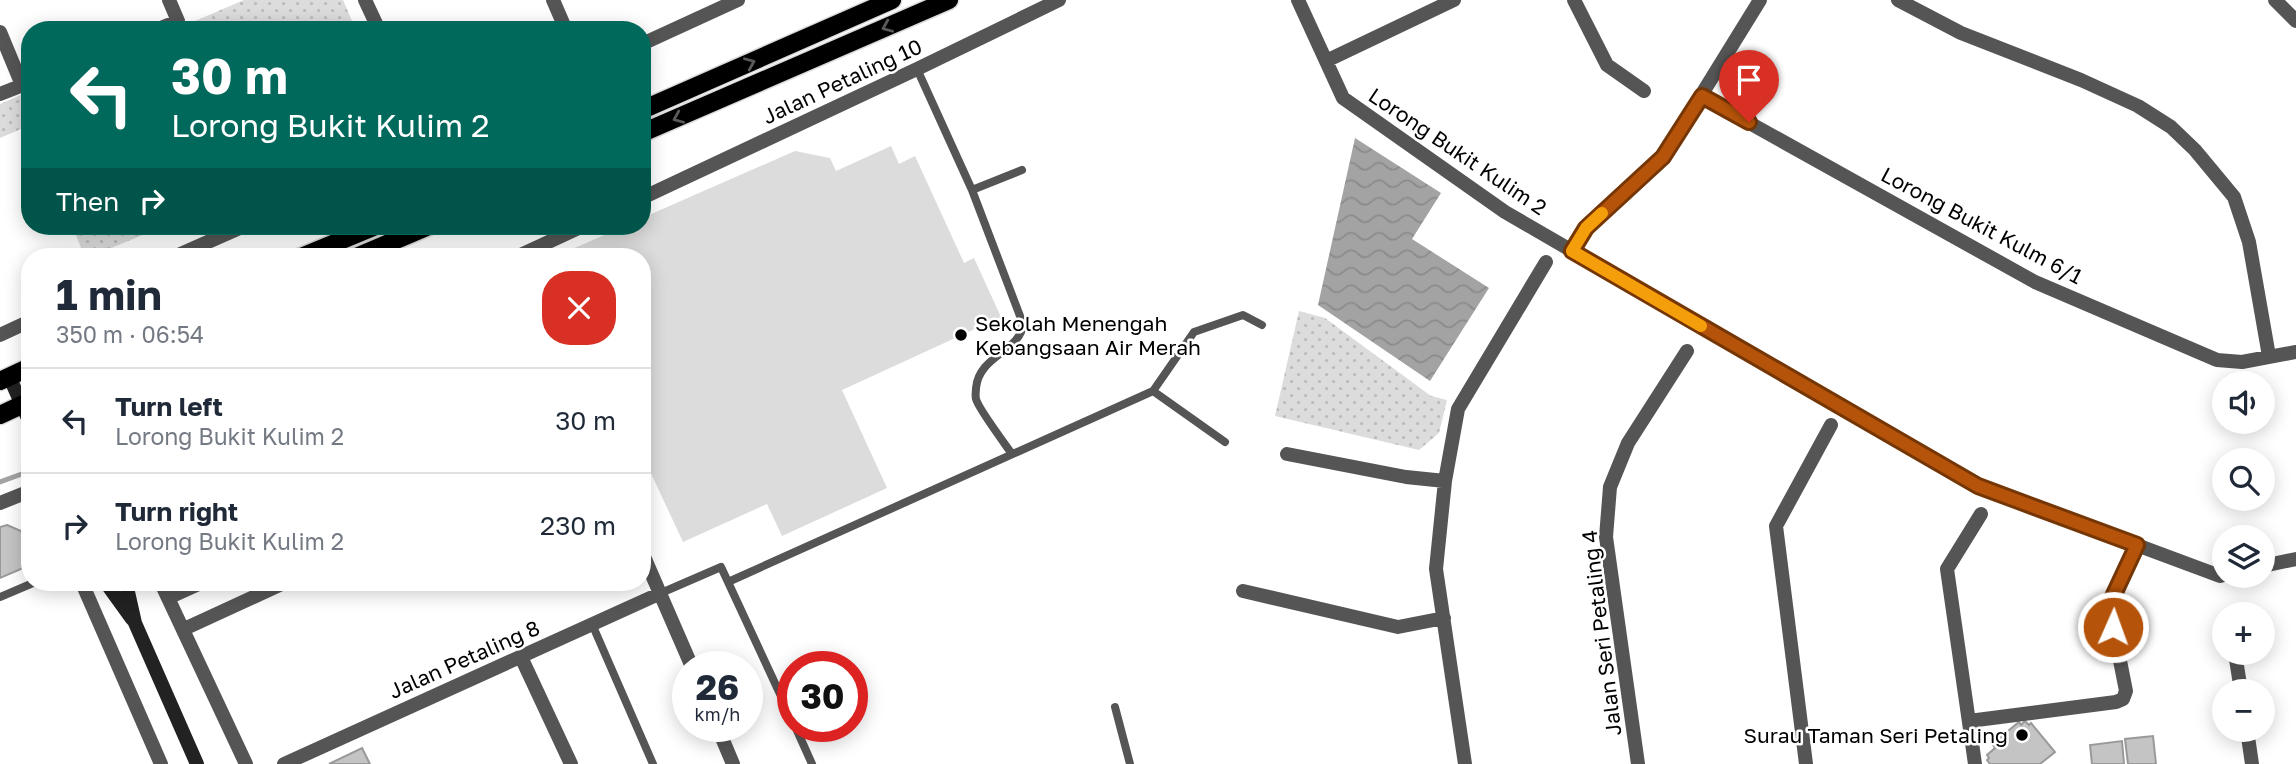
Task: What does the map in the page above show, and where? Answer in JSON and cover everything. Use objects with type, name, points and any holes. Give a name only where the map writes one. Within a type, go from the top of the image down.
[{"type":"main road","points":[[651,106],[892,0]]},
{"type":"main road","points":[[651,129],[949,0]]},
{"type":"main road","points":[[323,248],[354,235]]},
{"type":"main road","points":[[377,248],[408,235]]},
{"type":"main road","points":[[4,379],[21,372]]},
{"type":"main road","points":[[0,415],[21,405]]},
{"type":"street","points":[[169,0],[178,21]]},
{"type":"street","points":[[365,0],[375,21]]},
{"type":"street","points":[[553,0],[562,21]]},
{"type":"street","points":[[651,40],[738,0]]},
{"type":"street","name":"Jalan Petaling 10","points":[[651,194],[1059,0]]},
{"type":"street","name":"Lorong Bukit Kulim 2","points":[[1297,0],[1343,98],[1505,212],[1978,486],[2212,573]]},
{"type":"street","points":[[1326,61],[1454,0]]},
{"type":"street","points":[[1574,0],[1607,65],[1644,91]]},
{"type":"street","points":[[1572,251],[1586,228],[1663,157],[1760,0]]},
{"type":"street","points":[[1898,0],[1961,33],[2081,80],[2138,106],[2171,127],[2195,150],[2234,197],[2249,242],[2269,356]]},
{"type":"street","points":[[2275,0],[2296,21]]},
{"type":"street","points":[[0,32],[21,74]]},
{"type":"street","points":[[0,94],[21,86]]},
{"type":"street","name":"Lorong Bukit Kulm 6/1","points":[[1702,96],[2035,282],[2217,360],[2242,362],[2296,352]]},
{"type":"street","points":[[194,248],[224,235]]},
{"type":"street","points":[[535,248],[564,235]]},
{"type":"street","points":[[1465,764],[1436,569],[1444,481],[1458,409],[1546,262]]},
{"type":"street","points":[[0,335],[21,325]]},
{"type":"street","name":"Jalan Seri Petaling 4","points":[[1638,764],[1606,537],[1611,487],[1628,443],[1688,351]]},
{"type":"street","points":[[4,379],[21,398]]},
{"type":"street","points":[[1806,764],[1776,526],[1831,425]]},
{"type":"street","points":[[1287,454],[1406,477],[1444,481]]},
{"type":"street","points":[[0,503],[21,495]]},
{"type":"street","points":[[1975,764],[1947,569],[1981,514]]},
{"type":"street","points":[[1969,721],[2123,699],[2126,691],[2109,605],[2137,545]]},
{"type":"street","points":[[2275,563],[2296,559]]},
{"type":"street","points":[[651,571],[685,651]]},
{"type":"street","points":[[85,591],[161,764]]},
{"type":"street","points":[[112,591],[135,622]]},
{"type":"street","points":[[128,591],[135,622],[197,764]]},
{"type":"street","points":[[165,591],[246,764]]},
{"type":"street","points":[[168,598],[183,591]]},
{"type":"street","points":[[184,629],[267,591]]},
{"type":"street","points":[[1243,591],[1398,627],[1444,618]]},
{"type":"street","name":"Jalan Petaling 8","points":[[284,764],[661,593]]},
{"type":"street","points":[[521,657],[572,764]]},
{"type":"street","points":[[724,742],[733,764]]},
{"type":"street","points":[[2249,742],[2252,764]]},
{"type":"lane","points":[[917,69],[972,190],[1023,324],[1018,338],[984,365],[977,381],[976,399],[1012,454]]},
{"type":"lane","points":[[972,190],[1022,170]]},
{"type":"lane","points":[[728,582],[1153,391],[1194,332],[1243,315],[1262,325]]},
{"type":"lane","points":[[1153,391],[1225,442]]},
{"type":"lane","points":[[661,593],[721,567],[777,687]]},
{"type":"lane","points":[[0,597],[21,588]]},
{"type":"lane","points":[[592,625],[653,764]]},
{"type":"lane","points":[[1115,707],[1130,764]]},
{"type":"lane","points":[[802,742],[812,764]]},
{"type":"shaded area","points":[[244,0],[343,0],[352,21],[195,21]]},
{"type":"shaded area","points":[[21,95],[21,129],[0,138],[0,104]]},
{"type":"shaded area","points":[[891,146],[899,164],[915,156],[964,263],[974,258],[1001,317],[842,390],[887,488],[782,536],[767,504],[683,542],[651,473],[651,248],[575,248],[604,235],[651,235],[651,214],[795,151],[830,158],[836,171]]},
{"type":"shaded area","points":[[76,235],[143,235],[111,248],[81,248]]},
{"type":"shaded area","points":[[1299,311],[1325,318],[1431,396],[1447,400],[1439,433],[1419,450],[1275,416]]},
{"type":"water","points":[[1355,138],[1441,193],[1412,239],[1489,288],[1430,381],[1318,305]]},
{"type":"building","points":[[7,525],[21,531],[21,569],[0,578],[0,527]]},
{"type":"building","name":"Surau Taman Seri Petaling","points":[[2025,721],[2029,725],[2031,723],[2055,752],[2040,764],[1990,764],[1987,755],[1995,748],[1992,744],[2019,722],[2021,725]]},
{"type":"building","points":[[2153,736],[2156,764],[2128,764],[2125,739]]},
{"type":"building","points":[[2122,741],[2124,764],[2092,764],[2090,745]]},
{"type":"building","points":[[362,748],[370,764],[329,764]]},
{"type":"waterway","points":[[0,482],[21,474]]},
{"type":"slow traffic","points":[[1602,213],[1586,228],[1572,251],[1701,326]]},
{"type":"place","name":"Sekolah Menengah Kebangsaan Air Merah","points":[[961,335]]},
{"type":"place","name":"Surau Taman Seri Petaling","points":[[2022,735]]},
{"type":"route","points":[[1749,122],[1702,96],[1663,157],[1586,228],[1572,251],[1978,486],[2137,545],[2109,605],[2113,627]]}]
